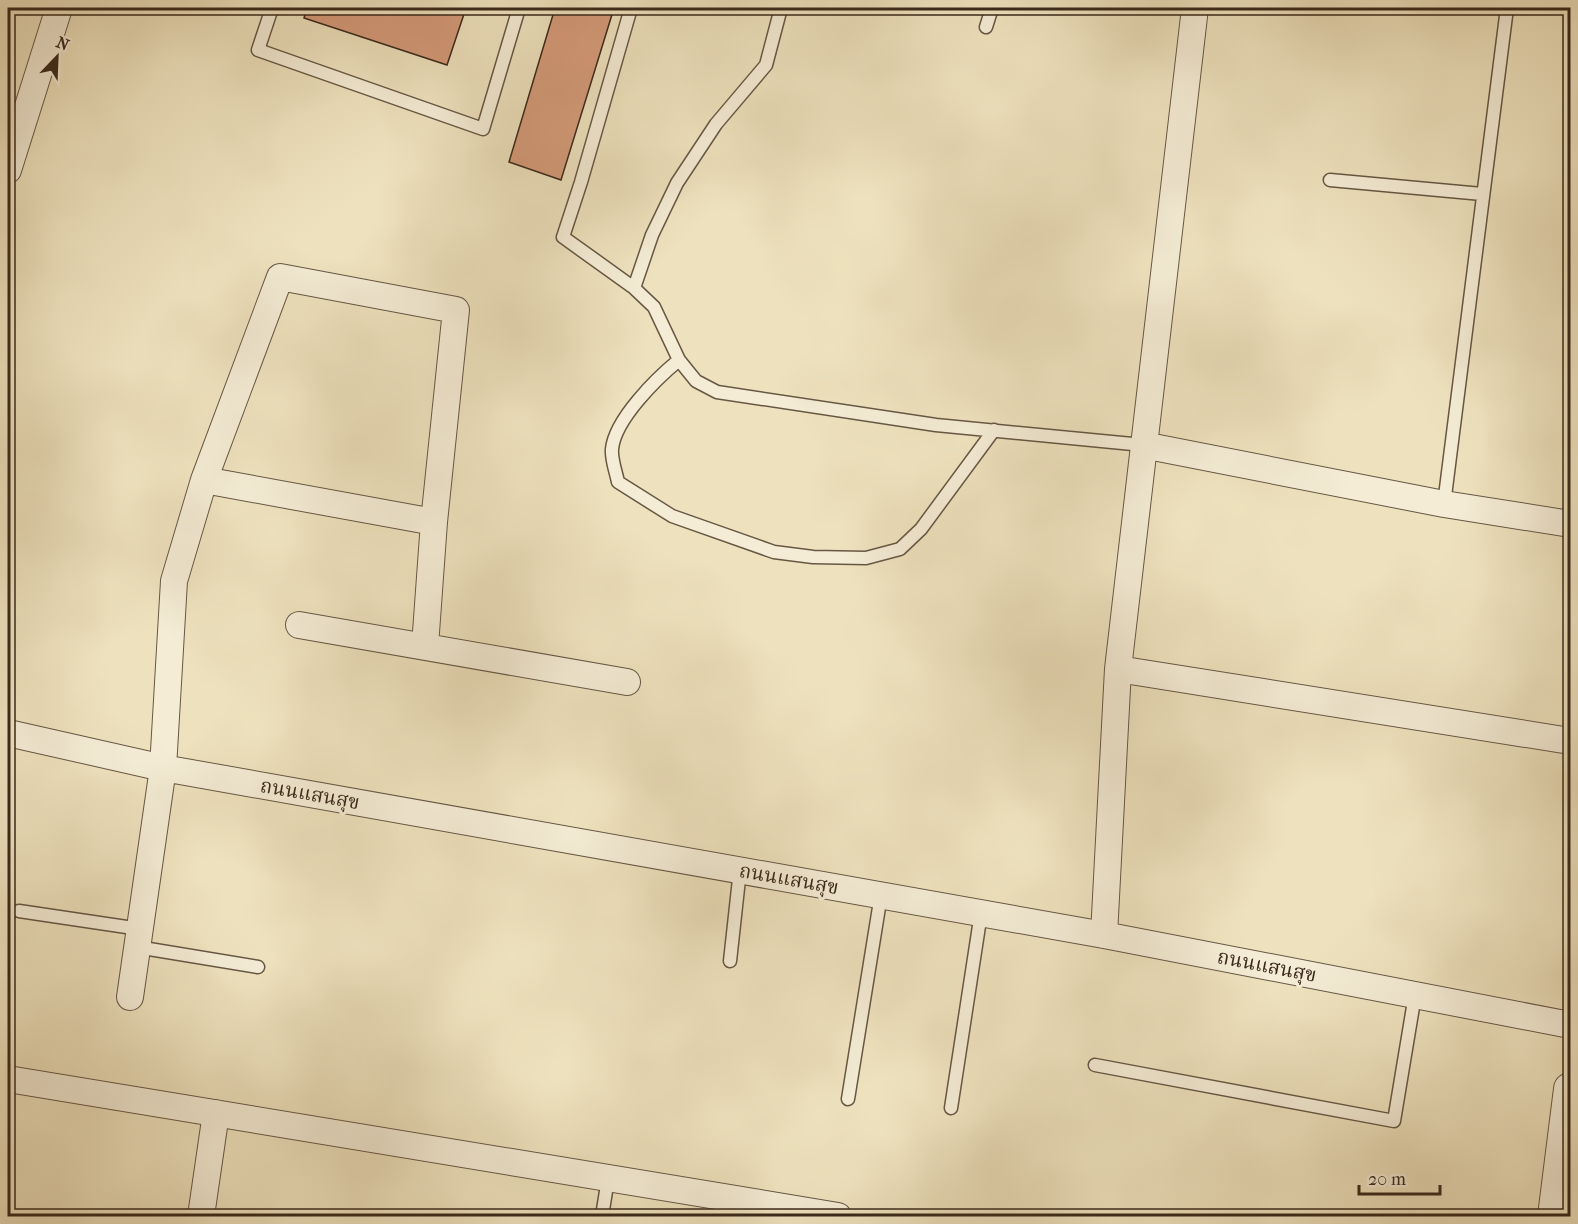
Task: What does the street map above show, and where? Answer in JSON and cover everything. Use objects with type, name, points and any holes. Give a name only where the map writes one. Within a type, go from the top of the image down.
[{"type":"street","points":[[8,170],[59,8]]},
{"type":"street","points":[[1104,935],[1118,669],[1195,8]]},
{"type":"street","points":[[130,997],[163,768],[174,581],[204,480],[280,277],[456,310],[434,522],[425,646]]},
{"type":"street","points":[[1143,445],[1444,504],[1570,524]]},
{"type":"street","points":[[204,480],[434,522]]},
{"type":"street","points":[[299,625],[627,682]]},
{"type":"street","points":[[1118,669],[1570,741]]},
{"type":"street","name":"ถนนแสนสุข","points":[[8,733],[163,768],[1104,935],[1570,1025]]},
{"type":"street","points":[[8,1079],[838,1216]]},
{"type":"street","points":[[1554,1216],[1570,1089]]},
{"type":"street","points":[[201,1216],[216,1113]]},
{"type":"lane","points":[[272,8],[258,50],[483,129],[519,8]]},
{"type":"lane","points":[[631,8],[563,237],[634,288],[654,307],[679,360],[696,381],[717,392],[936,425],[1143,445]]},
{"type":"lane","points":[[634,288],[652,236],[676,183],[716,124],[766,65],[781,8]]},
{"type":"lane","points":[[986,27],[992,8]]},
{"type":"lane","points":[[1444,504],[1506,8]]},
{"type":"lane","points":[[1330,180],[1482,194]]},
{"type":"lane","points":[[679,360],[657,378],[646,391],[614,438],[612,453],[618,482],[672,516],[774,552],[813,557],[866,558],[900,549],[921,529],[994,430]]},
{"type":"lane","points":[[730,961],[740,870]]},
{"type":"lane","points":[[848,1099],[881,895]]},
{"type":"lane","points":[[19,911],[258,967]]},
{"type":"lane","points":[[951,1108],[981,913]]},
{"type":"lane","points":[[1095,1065],[1394,1121],[1415,995]]},
{"type":"lane","points":[[602,1216],[609,1179]]},
{"type":"building","points":[[307,8],[466,8],[447,65],[304,18]]},
{"type":"building","points":[[555,8],[614,8],[561,180],[509,162]]}]
